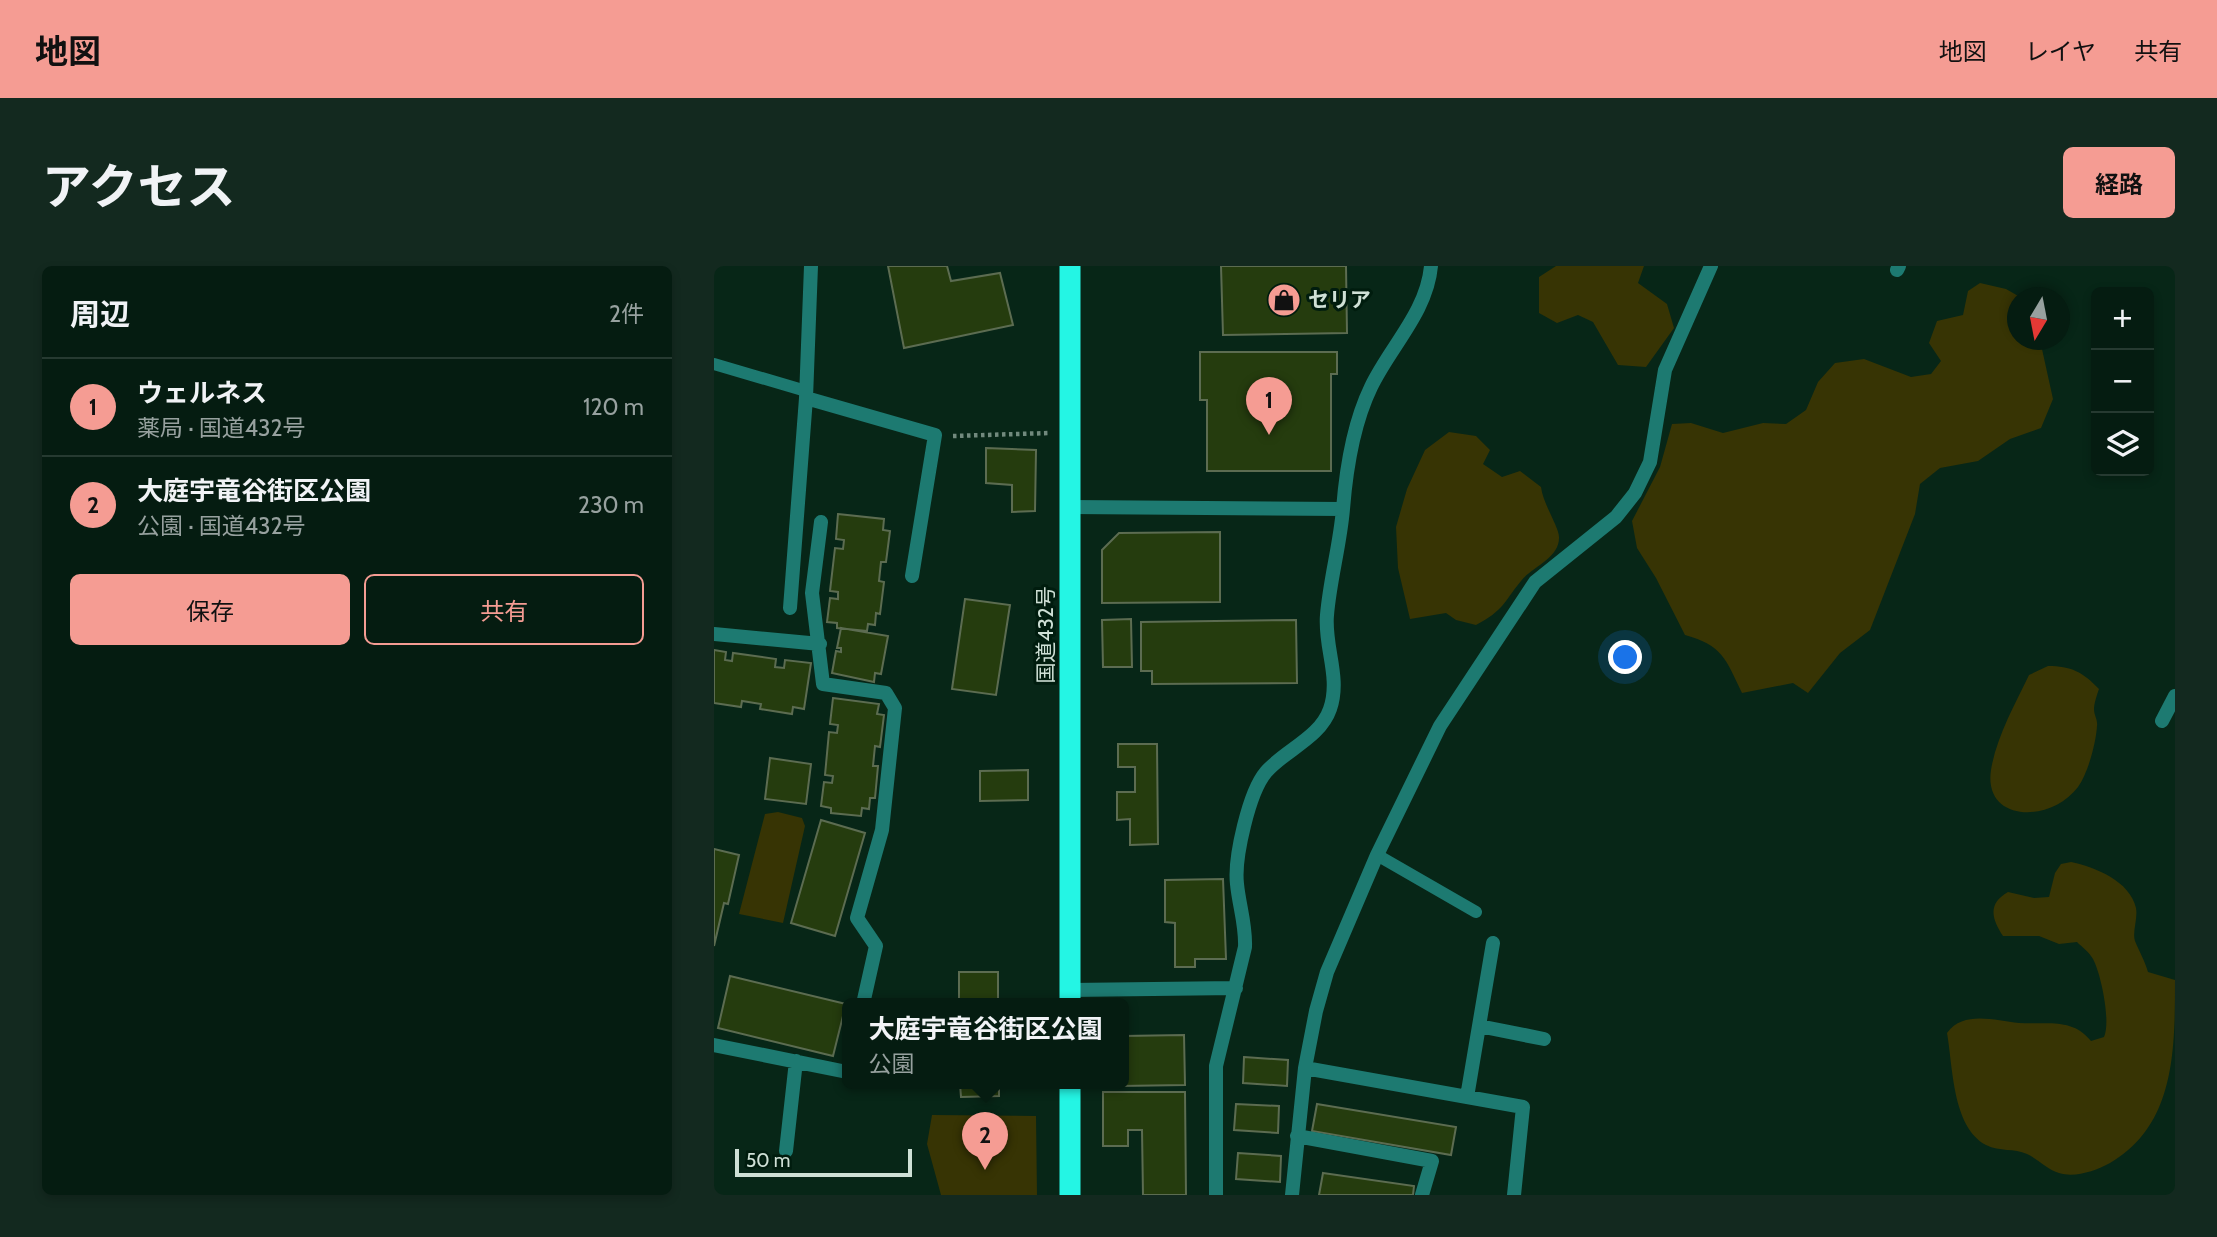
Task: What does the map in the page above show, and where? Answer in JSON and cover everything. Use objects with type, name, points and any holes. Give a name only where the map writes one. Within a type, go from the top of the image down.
[{"type":"highway","name":"国道432号","points":[[1070,266],[1070,997]]},
{"type":"highway","points":[[1070,1089],[1070,1195]]},
{"type":"street","points":[[790,608],[806,395],[811,266]]},
{"type":"street","points":[[1216,1195],[1216,1066],[1236,988],[1246,931],[1237,886],[1237,859],[1258,783],[1267,771],[1320,727],[1333,700],[1335,674],[1327,614],[1359,422],[1370,388],[1423,299],[1431,266]]},
{"type":"street","points":[[1292,1195],[1305,1068],[1327,972],[1377,855],[1440,726],[1535,582],[1616,517],[1635,493],[1650,462],[1665,370],[1711,266]]},
{"type":"street","points":[[806,395],[935,435],[912,576]]},
{"type":"street","points":[[1070,507],[1343,509]]},
{"type":"street","points":[[821,522],[812,593],[823,684],[886,692],[895,708],[882,830],[857,918],[876,946],[864,998]]},
{"type":"street","points":[[714,634],[820,644]]},
{"type":"street","points":[[2162,721],[2175,696]]},
{"type":"street","points":[[1467,1097],[1493,943]]},
{"type":"street","points":[[1070,997],[1236,988]]},
{"type":"street","points":[[1479,1026],[1544,1039]]},
{"type":"street","points":[[714,1045],[842,1071]]},
{"type":"street","points":[[786,1151],[796,1061]]},
{"type":"street","points":[[1305,1068],[1523,1107],[1514,1195]]},
{"type":"street","points":[[1297,1136],[1432,1161],[1422,1195]]},
{"type":"lane","points":[[714,364],[806,395]]},
{"type":"lane","points":[[1377,855],[1476,912]]},
{"type":"path","points":[[935,435],[1070,433]]},
{"type":"shaded area","points":[[1556,266],[1644,266],[1638,283],[1667,304],[1674,328],[1646,367],[1618,365],[1593,322],[1578,315],[1557,323],[1539,313],[1539,277]]},
{"type":"shaded area","points":[[1980,283],[2007,290],[2007,350],[2042,350],[2053,399],[2041,428],[2010,439],[1978,461],[1940,468],[1920,484],[1915,514],[1870,630],[1840,653],[1808,693],[1793,683],[1742,693],[1721,655],[1707,644],[1685,635],[1656,578],[1637,548],[1632,521],[1660,467],[1672,424],[1691,423],[1723,433],[1763,423],[1786,424],[1806,410],[1818,382],[1835,363],[1864,359],[1911,377],[1931,374],[1941,361],[1929,343],[1937,321],[1963,315],[1968,291]]},
{"type":"shaded area","points":[[1449,432],[1476,436],[1490,450],[1483,464],[1502,477],[1520,471],[1541,487],[1559,537],[1555,551],[1521,581],[1498,610],[1476,625],[1456,620],[1446,613],[1410,619],[1398,568],[1396,527],[1407,489],[1425,450]]},
{"type":"shaded area","points":[[2048,666],[2076,671],[2099,689],[2094,707],[2097,724],[2095,741],[2082,781],[2066,799],[2036,812],[2021,812],[2008,808],[1997,800],[1991,787],[1993,758],[2029,675]]},
{"type":"shaded area","points":[[778,812],[802,818],[805,826],[783,923],[739,914],[765,814]]},
{"type":"shaded area","points":[[2071,862],[2101,872],[2127,890],[2136,908],[2135,941],[2148,972],[2175,980],[2172,1059],[2159,1107],[2148,1128],[2131,1147],[2110,1163],[2072,1175],[2055,1172],[2022,1152],[1986,1145],[1975,1136],[1966,1125],[1960,1110],[1947,1033],[1962,1021],[1980,1019],[2067,1025],[2084,1033],[2091,1041],[2104,1037],[2106,1020],[2102,986],[2093,959],[2087,952],[2077,942],[2059,944],[2039,936],[2003,936],[1994,918],[1994,907],[2008,892],[2034,898],[2049,897],[2055,873],[2061,864]]},
{"type":"shaded area","points":[[932,1115],[1036,1116],[1037,1195],[941,1195],[927,1144]]},
{"type":"building","points":[[888,266],[947,266],[951,281],[1000,273],[1013,325],[904,348]]},
{"type":"building","name":"セリア","points":[[1221,266],[1346,266],[1347,333],[1223,335]]},
{"type":"building","points":[[1200,352],[1337,352],[1337,374],[1331,374],[1331,471],[1207,471],[1207,400],[1200,400]]},
{"type":"building","points":[[986,448],[1036,450],[1035,511],[1012,512],[1012,485],[986,483]]},
{"type":"building","points":[[838,514],[884,519],[883,530],[890,531],[886,562],[881,562],[879,581],[884,582],[880,614],[876,613],[875,625],[868,624],[867,631],[837,628],[837,623],[827,622],[830,598],[838,599],[838,592],[830,591],[835,548],[843,549],[844,540],[836,539]]},
{"type":"building","points":[[1220,532],[1220,602],[1102,603],[1102,550],[1119,533]]},
{"type":"building","points":[[965,599],[1010,605],[996,695],[952,689]]},
{"type":"building","points":[[1131,619],[1132,667],[1103,667],[1102,620]]},
{"type":"building","points":[[1296,620],[1297,683],[1152,684],[1152,671],[1141,671],[1141,622]]},
{"type":"building","points":[[841,628],[888,636],[881,674],[875,673],[874,682],[832,673],[836,651],[841,652],[841,648],[837,648]]},
{"type":"building","points":[[714,650],[726,652],[725,660],[732,661],[733,653],[776,659],[775,667],[784,668],[785,660],[811,663],[804,709],[793,707],[792,714],[760,709],[761,704],[742,701],[741,707],[714,703]]},
{"type":"building","points":[[833,698],[879,704],[877,714],[884,715],[880,747],[875,746],[873,766],[878,766],[875,798],[870,798],[869,809],[862,808],[861,816],[831,813],[831,808],[821,806],[824,782],[832,783],[833,776],[825,775],[829,732],[837,733],[838,725],[830,724]]},
{"type":"building","points":[[1118,744],[1157,744],[1158,844],[1130,845],[1130,819],[1117,820],[1117,792],[1135,792],[1135,767],[1118,767]]},
{"type":"building","points":[[770,758],[811,764],[806,804],[765,799]]},
{"type":"building","points":[[1028,770],[1028,800],[980,801],[980,771]]},
{"type":"building","points":[[821,820],[865,833],[835,936],[791,923]]},
{"type":"building","points":[[714,849],[739,855],[728,904],[724,903],[714,946]]},
{"type":"building","points":[[1223,879],[1226,959],[1195,959],[1195,967],[1175,967],[1175,923],[1165,922],[1165,880]]},
{"type":"building","points":[[959,972],[998,972],[998,998],[959,998]]},
{"type":"building","points":[[730,976],[842,1003],[842,1020],[833,1056],[718,1028]]},
{"type":"building","points":[[1184,1035],[1185,1085],[1129,1086],[1129,1036]]},
{"type":"building","points":[[1244,1057],[1288,1060],[1287,1086],[1243,1083]]},
{"type":"building","points":[[960,1089],[999,1089],[999,1096],[961,1097]]},
{"type":"building","points":[[1103,1092],[1185,1092],[1186,1195],[1143,1195],[1142,1130],[1128,1130],[1128,1146],[1103,1146]]},
{"type":"building","points":[[1236,1104],[1279,1106],[1278,1133],[1234,1130]]},
{"type":"building","points":[[1317,1104],[1456,1127],[1451,1155],[1312,1131]]},
{"type":"building","points":[[1238,1153],[1281,1156],[1280,1182],[1236,1179]]},
{"type":"building","points":[[1323,1173],[1414,1186],[1413,1195],[1319,1195]]},
{"type":"place","name":"セリア","points":[[1284,300]]},
{"type":"place","name":"ウェルネス","points":[[1269,435]]},
{"type":"place","name":"大庭宇竜谷街区公園","points":[[985,1170]]}]
